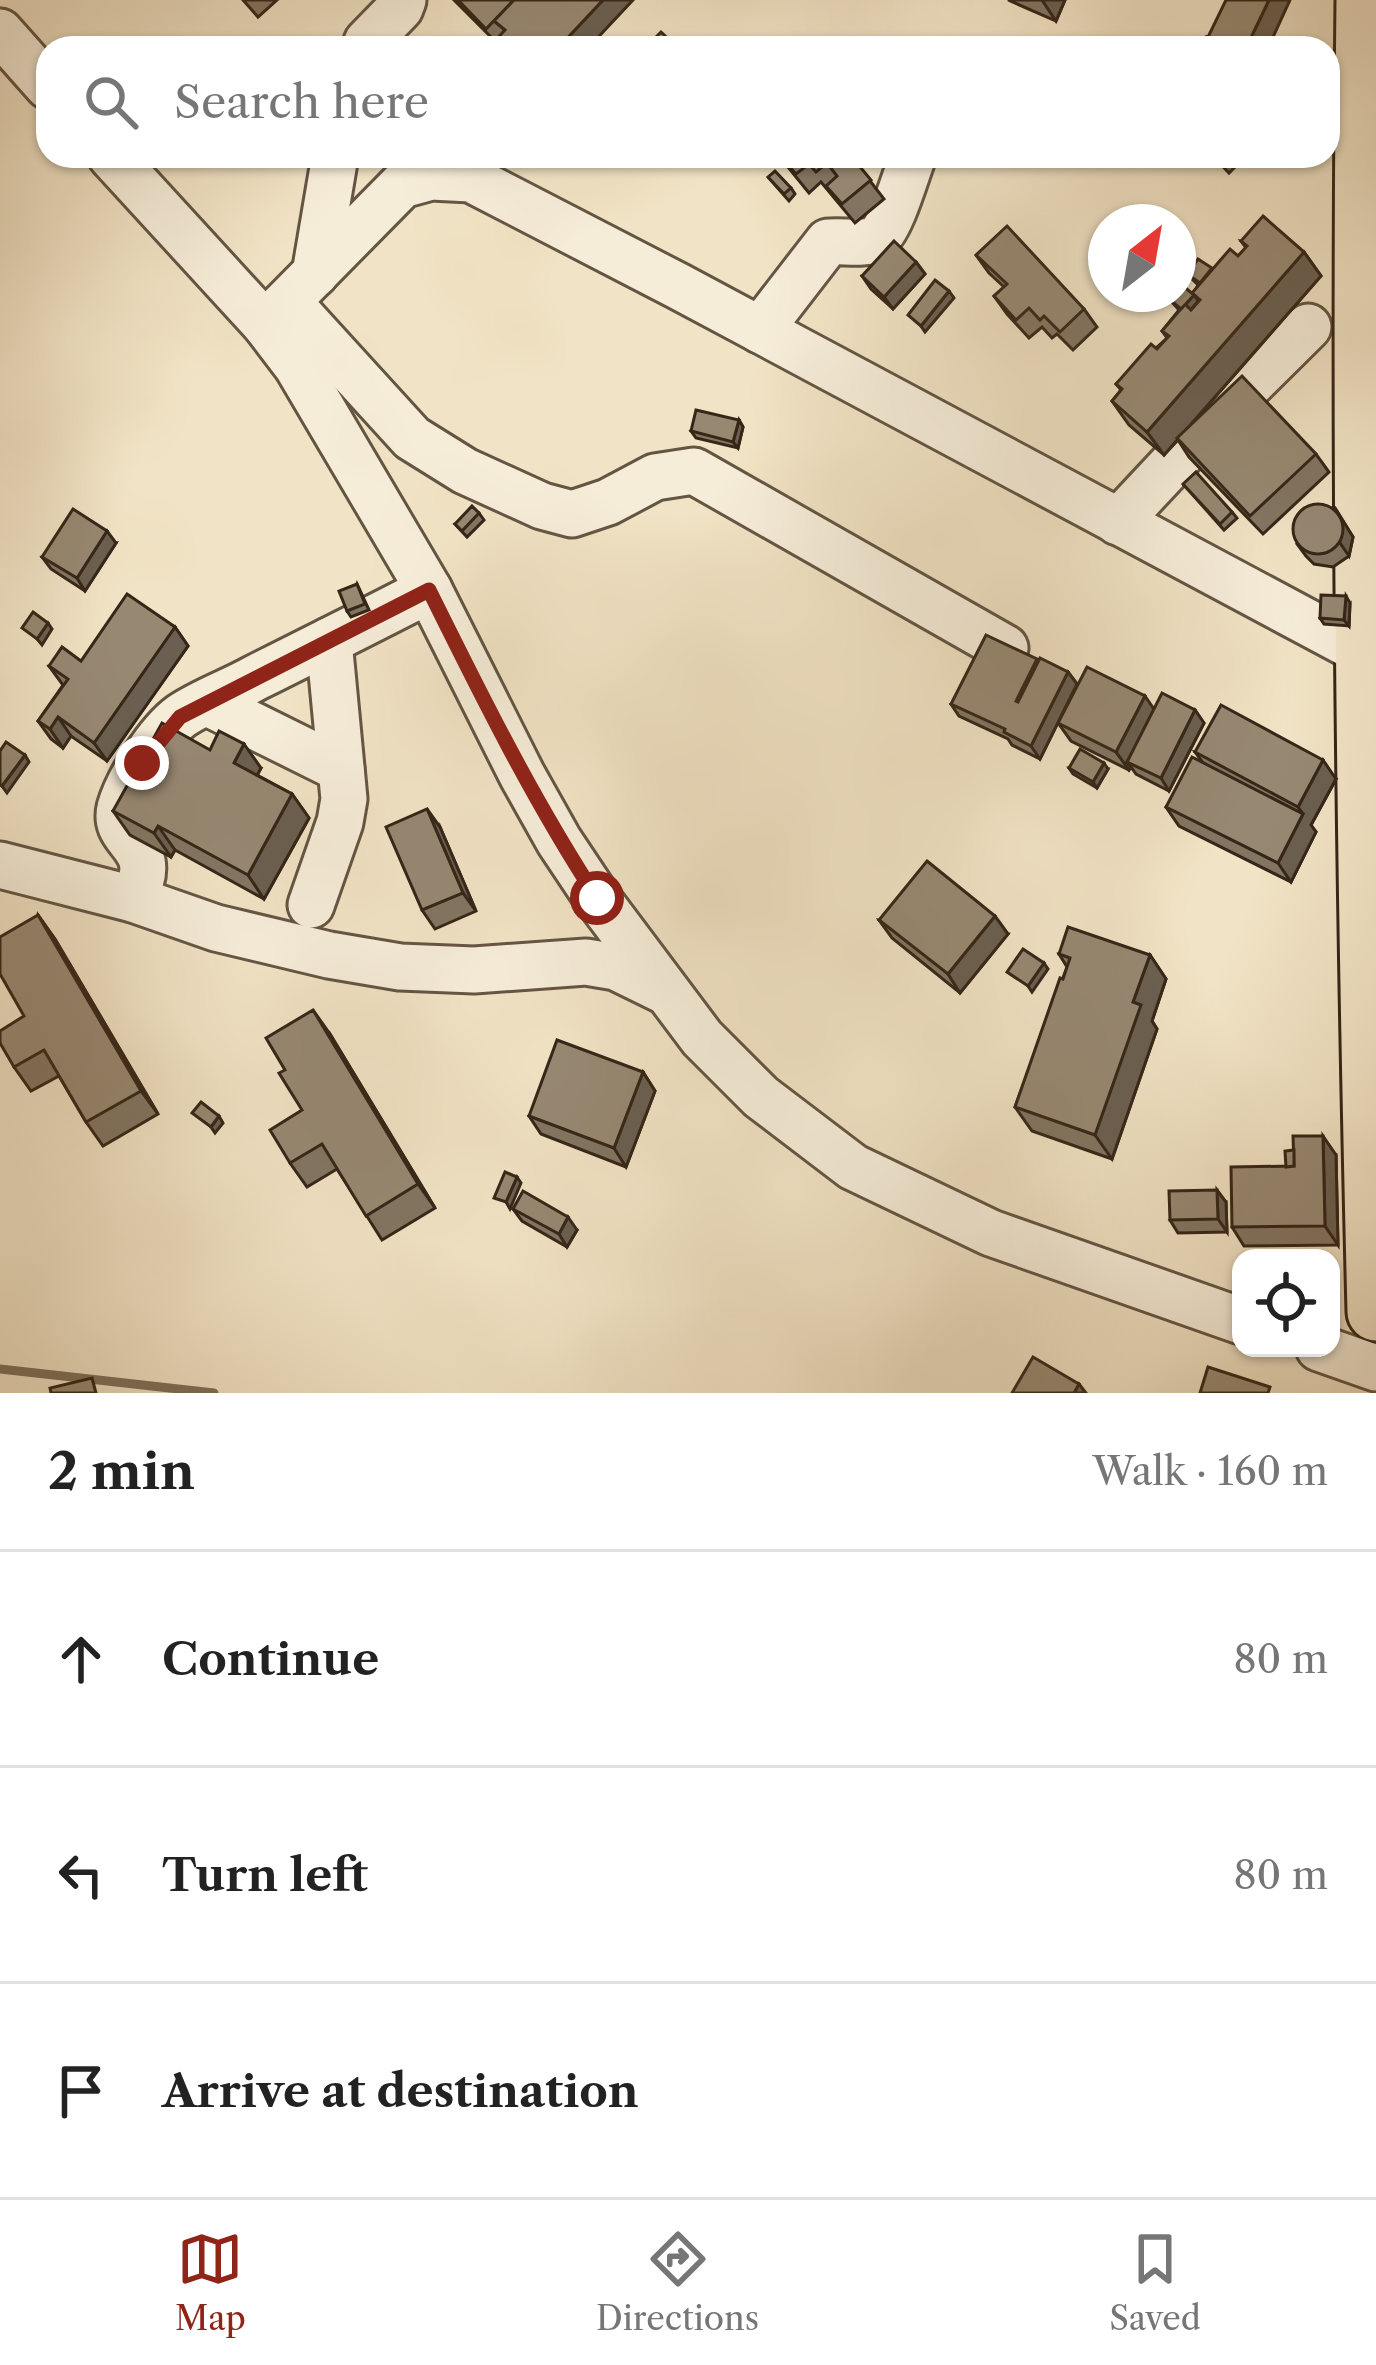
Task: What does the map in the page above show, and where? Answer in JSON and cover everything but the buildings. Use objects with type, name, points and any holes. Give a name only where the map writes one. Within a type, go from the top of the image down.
[{"type":"main road","points":[[1365,0],[1365,900],[1376,1312]]},
{"type":"street","points":[[373,36],[403,0]]},
{"type":"street","points":[[0,32],[36,72]]},
{"type":"street","points":[[126,168],[290,300],[412,439],[465,471],[542,506],[572,514],[608,502],[655,477],[694,472],[1005,648]]},
{"type":"street","points":[[331,168],[290,300],[297,366],[429,590],[560,841],[702,1038],[760,1097],[854,1167],[991,1233],[1232,1318]]},
{"type":"street","points":[[760,330],[828,242],[878,237],[908,168]]},
{"type":"street","points":[[290,300],[403,185],[431,177],[471,179],[1365,653]]},
{"type":"street","points":[[1118,522],[1308,327]]},
{"type":"street","points":[[133,899],[144,867],[141,853],[121,827],[119,811],[142,763],[180,717],[429,590]]},
{"type":"street","points":[[311,904],[344,800],[329,641]]},
{"type":"street","points":[[208,703],[341,769]]},
{"type":"street","points":[[0,865],[329,955],[400,967],[474,970],[586,962],[616,967],[666,992]]},
{"type":"street","points":[[1340,1355],[1376,1368]]},
{"type":"waterway","points":[[0,1369],[214,1393]]},
{"type":"route","points":[[142,763],[180,717],[429,590],[522,775],[597,898]]}]
